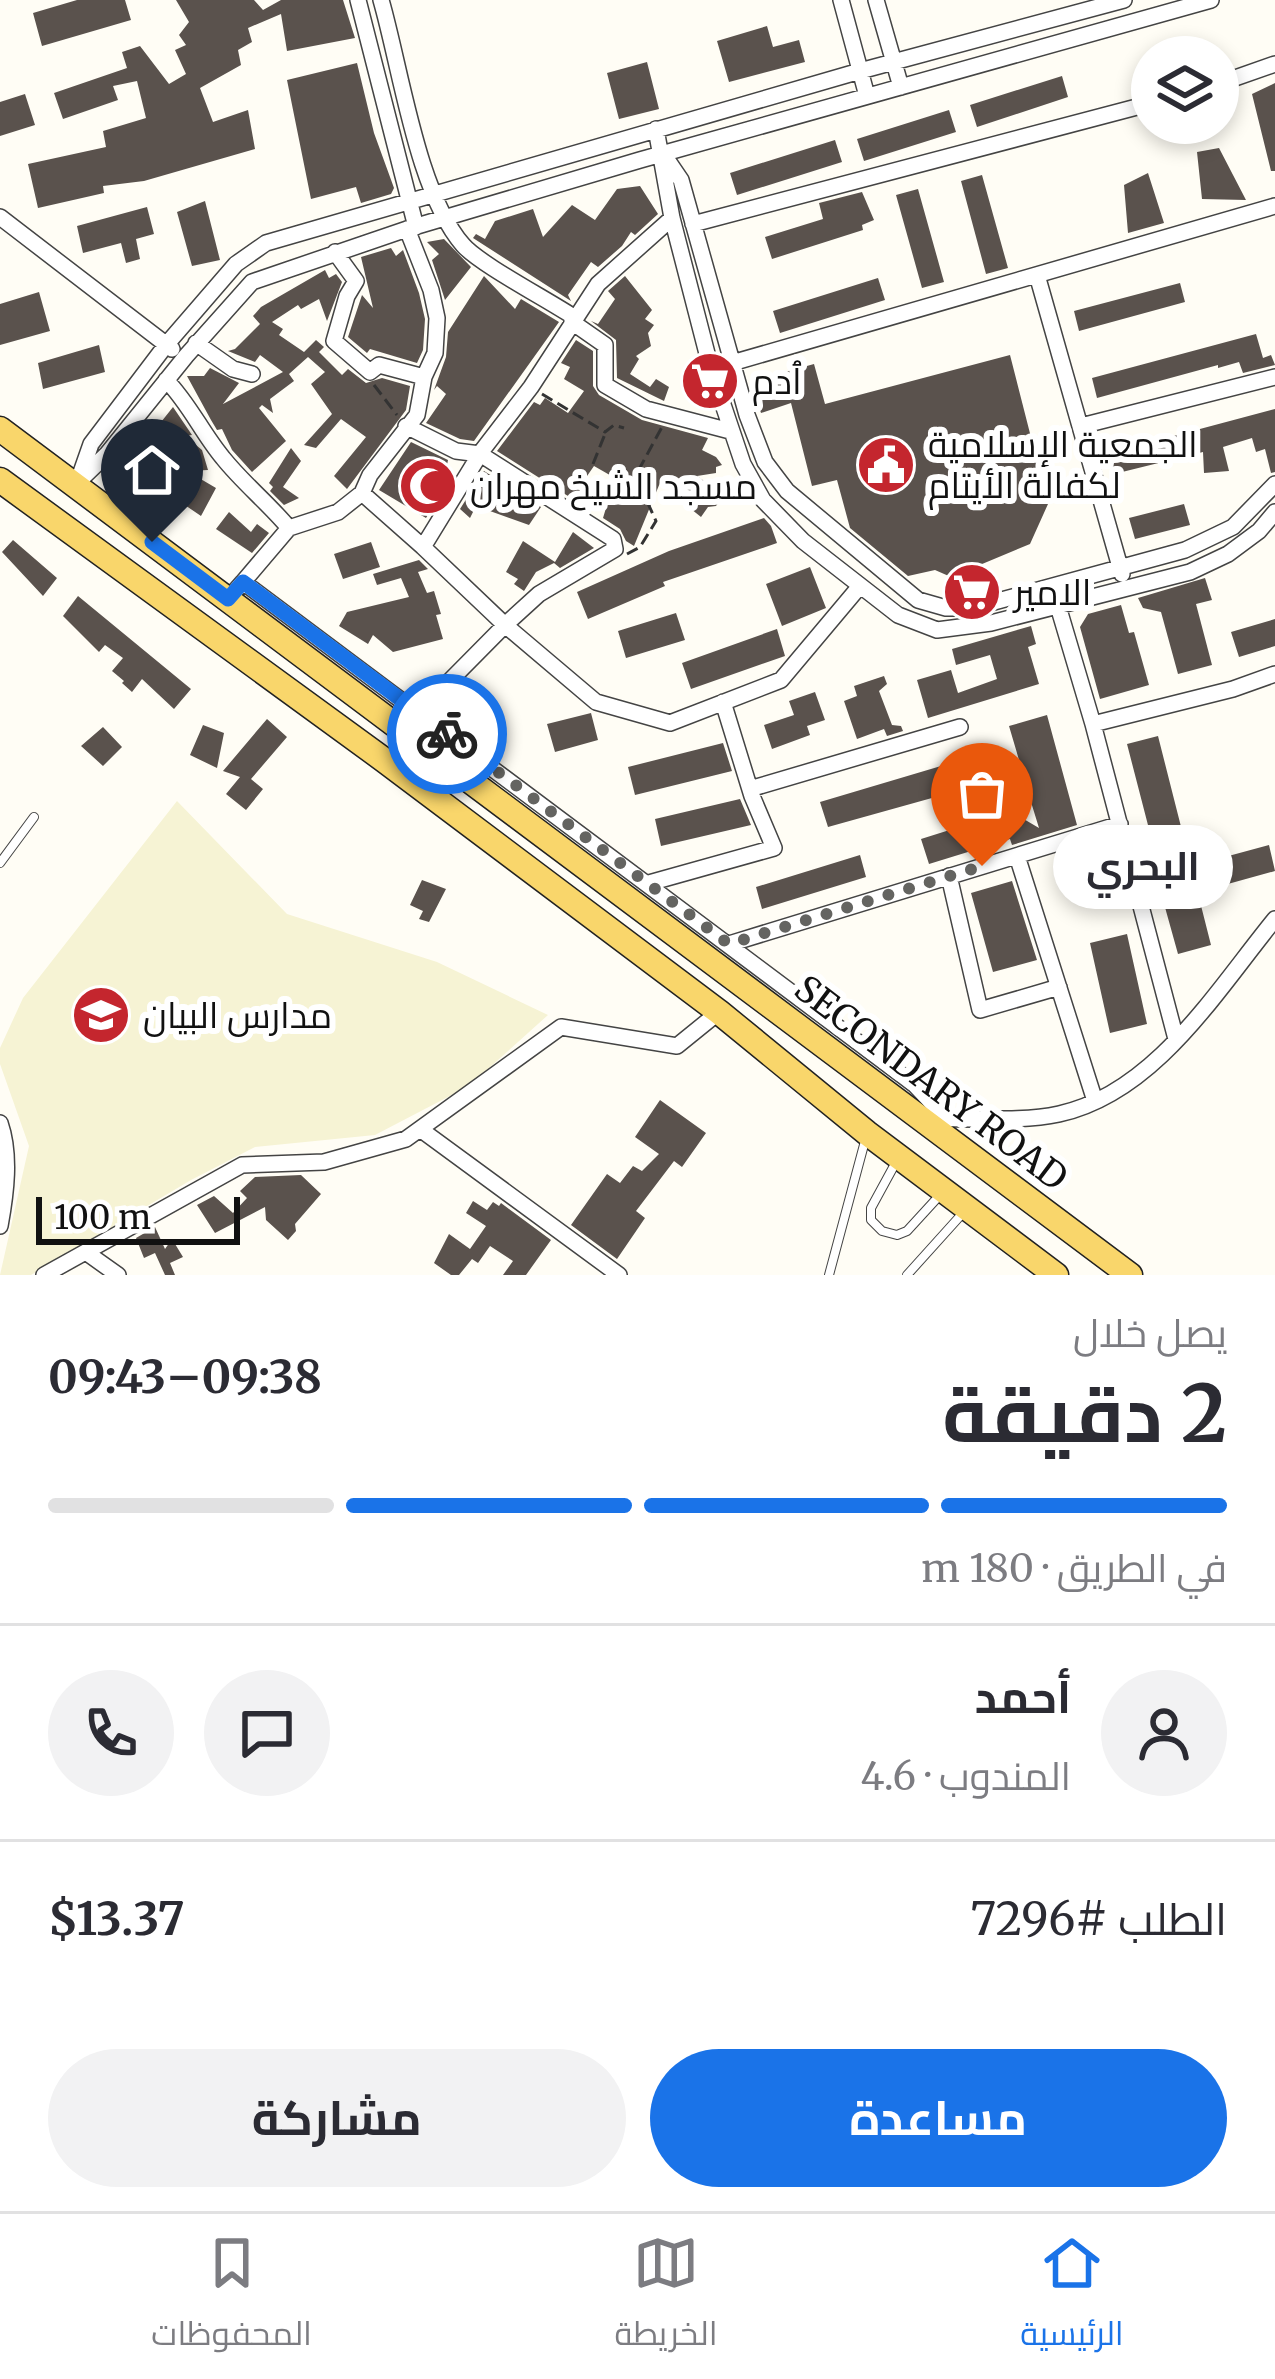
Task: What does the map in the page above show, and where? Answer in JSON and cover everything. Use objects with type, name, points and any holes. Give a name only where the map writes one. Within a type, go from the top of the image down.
[{"type":"main road","name":"SECONDARY ROAD","points":[[0,429],[235,591],[410,722],[917,1119],[1130,1275]]},
{"type":"main road","name":"SECONDARY ROAD","points":[[0,480],[385,760],[1056,1275]]},
{"type":"street","points":[[235,591],[289,528],[338,512],[362,493],[417,415],[424,377],[435,353],[437,319],[431,290],[358,0]]},
{"type":"street","points":[[382,0],[434,194],[464,248],[572,316],[572,322]]},
{"type":"street","points":[[841,0],[867,96]]},
{"type":"street","points":[[876,0],[901,87]]},
{"type":"street","points":[[76,484],[91,443],[166,345],[236,264],[266,243],[860,70],[1124,0]]},
{"type":"street","points":[[76,484],[107,454],[252,282],[412,228],[1211,0]]},
{"type":"street","points":[[1239,77],[1275,64]]},
{"type":"street","points":[[694,224],[1131,110]]},
{"type":"street","points":[[656,129],[664,155],[680,180],[747,415],[765,462],[788,491],[918,599],[946,608],[972,608],[1185,550],[1233,527],[1275,484]]},
{"type":"street","points":[[664,155],[664,184],[711,369],[730,431],[763,500],[802,541],[898,615],[937,629],[991,623],[1190,572],[1228,554],[1275,512]]},
{"type":"street","points":[[711,369],[1275,206]]},
{"type":"street","points":[[0,217],[166,345],[252,374]]},
{"type":"street","points":[[423,547],[480,454],[598,284],[672,218]]},
{"type":"street","points":[[335,252],[356,281],[334,341],[370,371],[379,364],[424,377]]},
{"type":"street","points":[[1037,275],[1124,589]]},
{"type":"street","points":[[572,322],[604,345],[605,385],[646,409],[730,431]]},
{"type":"street","points":[[1081,426],[1275,377]]},
{"type":"street","points":[[166,380],[224,460],[289,528]]},
{"type":"street","points":[[0,414],[76,484]]},
{"type":"street","points":[[406,426],[456,452],[480,454],[613,539],[615,549],[539,594],[410,722],[649,884],[915,1084],[947,1119]]},
{"type":"street","points":[[362,493],[596,702],[670,723],[781,680],[860,586]]},
{"type":"street","points":[[1052,586],[1176,1039]]},
{"type":"street","points":[[1093,724],[1275,674]]},
{"type":"street","points":[[649,884],[774,848],[752,796],[723,702]]},
{"type":"street","points":[[753,788],[960,727]]},
{"type":"street","points":[[729,944],[1120,824]]},
{"type":"street","points":[[1017,856],[1095,1101]]},
{"type":"street","points":[[949,876],[980,1010],[1059,988]]},
{"type":"street","points":[[917,1119],[1057,1114],[1113,1095],[1176,1039],[1275,920]]},
{"type":"street","points":[[44,1275],[242,1165],[324,1162],[406,1139],[561,1027],[677,1046],[719,1012]]},
{"type":"street","points":[[0,1123],[6,1194],[0,1226]]},
{"type":"street","points":[[420,1129],[619,1275]]},
{"type":"street","points":[[87,1253],[118,1275]]},
{"type":"lane","points":[[0,863],[34,817]]},
{"type":"lane","points":[[829,1275],[867,1133]]},
{"type":"lane","points":[[899,1157],[871,1208],[872,1220],[882,1231],[897,1235],[908,1231],[944,1191]]},
{"type":"lane","points":[[907,1275],[967,1208]]},
{"type":"path","points":[[370,371],[375,390],[406,426]]},
{"type":"path","points":[[530,387],[605,432]]},
{"type":"path","points":[[615,549],[629,554],[640,547],[656,521],[645,497],[630,486],[668,415]]},
{"type":"path","points":[[593,464],[605,432],[614,425],[624,428]]},
{"type":"shaded area","points":[[177,801],[287,914],[437,962],[548,1015],[469,1086],[375,1135],[255,1147],[31,1275],[0,1275],[29,1146],[0,1064],[0,1048],[23,998]]},
{"type":"building","points":[[77,0],[125,0],[131,20],[42,46],[33,13]]},
{"type":"building","points":[[176,0],[254,0],[263,10],[281,0],[343,0],[355,38],[287,51],[281,14],[248,28],[252,42],[238,50],[241,65],[200,88],[213,122],[248,110],[255,149],[144,181],[103,186],[104,193],[38,208],[28,164],[106,147],[103,131],[146,118],[137,81],[113,86],[118,100],[63,119],[54,93],[127,68],[122,52],[140,46],[169,84],[186,74],[175,50],[186,45],[179,35],[189,22]]},
{"type":"building","points":[[767,26],[773,47],[799,40],[805,62],[729,82],[717,41]]},
{"type":"building","points":[[647,62],[659,109],[619,119],[607,73]]},
{"type":"building","points":[[357,63],[394,188],[391,194],[361,203],[356,187],[311,199],[287,80]]},
{"type":"building","points":[[1062,76],[1068,97],[977,127],[970,105]]},
{"type":"building","points":[[1275,83],[1275,171],[1271,171],[1252,94]]},
{"type":"building","points":[[25,94],[35,125],[0,136],[0,102]]},
{"type":"building","points":[[949,110],[956,132],[864,161],[857,139]]},
{"type":"building","points":[[835,140],[842,162],[737,195],[730,173]]},
{"type":"building","points":[[1219,148],[1246,200],[1202,199],[1197,152]]},
{"type":"building","points":[[1148,173],[1164,223],[1128,233],[1124,185]]},
{"type":"building","points":[[982,175],[1008,268],[986,274],[961,181]]},
{"type":"building","points":[[640,186],[658,214],[635,235],[631,232],[598,267],[591,262],[568,295],[571,301],[473,238],[476,234],[485,239],[495,221],[533,209],[543,237],[572,205],[595,220],[617,189]]},
{"type":"building","points":[[918,189],[944,282],[922,288],[896,195]]},
{"type":"building","points":[[862,192],[874,220],[862,225],[863,230],[772,259],[765,237],[823,219],[819,203]]},
{"type":"building","points":[[205,201],[220,260],[192,266],[177,212]]},
{"type":"building","points":[[147,207],[154,234],[136,239],[140,259],[126,263],[121,243],[83,253],[77,226]]},
{"type":"building","points":[[444,239],[471,267],[445,300],[432,260],[439,254],[427,242]]},
{"type":"building","points":[[391,248],[396,256],[403,250],[425,319],[417,363],[370,349],[367,353],[348,337],[362,295],[373,308],[361,257]]},
{"type":"building","points":[[325,270],[329,278],[336,274],[342,282],[327,321],[319,299],[301,309],[298,305],[272,322],[283,329],[279,335],[304,352],[316,340],[324,347],[319,352],[342,375],[348,369],[366,383],[382,378],[410,386],[406,410],[347,489],[334,476],[366,437],[341,419],[316,448],[304,445],[332,414],[311,384],[325,372],[308,357],[289,374],[294,381],[270,399],[273,413],[262,405],[259,408],[286,441],[252,472],[232,450],[222,429],[217,430],[187,376],[204,376],[210,368],[239,383],[223,404],[283,372],[260,355],[255,362],[228,351],[260,324],[253,316],[261,307]]},
{"type":"building","points":[[484,276],[515,309],[521,299],[559,322],[474,441],[426,423],[446,394],[437,386],[434,390],[446,357],[448,332]]},
{"type":"building","points":[[625,276],[652,310],[645,319],[654,325],[648,333],[651,346],[636,356],[639,359],[630,374],[650,387],[656,379],[669,387],[664,401],[617,378],[616,340],[591,321],[598,324],[615,299],[608,291]]},
{"type":"building","points":[[878,278],[885,300],[780,333],[773,311]]},
{"type":"building","points":[[1180,283],[1185,302],[1079,331],[1074,311]]},
{"type":"building","points":[[39,292],[50,331],[0,345],[0,304]]},
{"type":"building","points":[[1256,334],[1263,358],[1271,355],[1275,365],[1243,373],[1239,362],[1218,365],[1097,398],[1092,378]]},
{"type":"building","points":[[576,340],[593,351],[593,386],[599,395],[642,420],[708,438],[702,450],[722,465],[716,473],[697,476],[724,495],[716,506],[708,507],[701,517],[691,509],[701,496],[662,478],[634,546],[603,518],[615,478],[594,466],[578,489],[585,493],[579,503],[497,451],[534,402],[540,405],[545,398],[568,413],[584,391],[564,379],[570,367],[561,363]]},
{"type":"building","points":[[99,345],[105,372],[43,389],[38,363]]},
{"type":"building","points":[[1010,355],[1048,504],[1030,544],[951,577],[935,570],[908,576],[850,528],[837,480],[812,486],[791,403],[761,413],[755,394],[767,391],[764,378],[814,364],[825,404]]},
{"type":"building","points":[[173,407],[192,435],[185,436],[202,450],[208,470],[187,471],[216,488],[201,516],[176,499],[171,506],[155,494],[150,503],[131,491],[136,483],[121,473],[128,463],[133,466]]},
{"type":"building","points":[[1275,409],[1275,472],[1271,473],[1265,449],[1256,452],[1252,438],[1223,447],[1229,471],[1204,473],[1203,452],[1114,474],[1110,453]]},
{"type":"building","points":[[411,442],[448,460],[446,470],[454,474],[426,518],[379,490]]},
{"type":"building","points":[[291,448],[301,461],[283,487],[299,498],[284,505],[270,491],[269,483]]},
{"type":"building","points":[[484,471],[541,507],[529,525],[476,506],[470,518],[460,509]]},
{"type":"building","points":[[1184,504],[1190,525],[1135,539],[1129,518]]},
{"type":"building","points":[[229,512],[251,532],[257,524],[269,533],[252,553],[216,529]]},
{"type":"building","points":[[764,518],[777,543],[663,582],[665,586],[588,619],[577,592],[669,551]]},
{"type":"building","points":[[573,532],[594,548],[560,568],[554,563],[536,572],[524,591],[514,584],[518,579],[506,572],[523,541],[555,562]]},
{"type":"building","points":[[13,540],[57,578],[43,596],[2,552]]},
{"type":"building","points":[[371,542],[380,567],[343,579],[334,554]]},
{"type":"building","points":[[419,560],[428,569],[418,572],[427,593],[434,591],[443,639],[393,652],[373,635],[368,644],[339,626],[347,612],[409,597],[401,578],[377,585],[373,574]]},
{"type":"building","points":[[810,567],[826,608],[782,626],[766,584]]},
{"type":"building","points":[[1205,578],[1212,600],[1196,604],[1212,665],[1178,674],[1161,612],[1143,608],[1138,598]]},
{"type":"building","points":[[78,596],[191,689],[174,709],[142,679],[132,692],[112,671],[123,658],[105,645],[99,652],[63,616]]},
{"type":"building","points":[[1121,605],[1149,685],[1100,699],[1080,627],[1088,614]]},
{"type":"building","points":[[676,613],[685,640],[626,658],[618,631]]},
{"type":"building","points":[[1275,619],[1275,646],[1239,657],[1231,632]]},
{"type":"building","points":[[1031,626],[1036,644],[1028,647],[1039,684],[928,718],[917,680],[951,670],[958,693],[997,679],[990,655],[956,665],[952,649]]},
{"type":"building","points":[[777,629],[785,656],[691,689],[682,663]]},
{"type":"building","points":[[884,676],[887,684],[879,691],[892,725],[903,731],[887,736],[884,729],[857,739],[844,701],[857,696],[854,686]]},
{"type":"building","points":[[815,692],[825,720],[807,726],[810,735],[772,749],[764,725],[794,715],[789,701]]},
{"type":"building","points":[[591,713],[598,740],[555,752],[547,724]]},
{"type":"building","points":[[1047,715],[1077,825],[929,864],[921,839],[1010,811],[1039,828],[1027,789],[1005,796],[1000,779],[828,827],[820,802],[978,755],[983,771],[1019,760],[1009,726]]},
{"type":"building","points":[[267,719],[287,737],[251,779],[263,789],[246,810],[226,794],[240,777],[223,771]]},
{"type":"building","points":[[203,725],[224,733],[217,768],[190,755]]},
{"type":"building","points":[[103,727],[122,747],[103,766],[81,746]]},
{"type":"building","points":[[1158,736],[1211,945],[1178,954],[1127,744]]},
{"type":"building","points":[[723,743],[732,771],[635,795],[628,767]]},
{"type":"building","points":[[740,799],[751,825],[661,846],[655,819]]},
{"type":"building","points":[[1269,845],[1275,871],[1217,887],[1210,861]]},
{"type":"building","points":[[860,855],[866,877],[762,909],[756,887]]},
{"type":"building","points":[[422,880],[446,889],[429,922],[419,919],[423,911],[410,905]]},
{"type":"building","points":[[1012,881],[1037,960],[993,972],[971,893]]},
{"type":"building","points":[[1127,934],[1147,1024],[1110,1033],[1090,943]]},
{"type":"building","points":[[660,1100],[706,1133],[682,1167],[674,1161],[636,1211],[645,1218],[617,1259],[571,1225],[607,1174],[620,1183],[633,1166],[642,1171],[659,1154],[635,1137]]},
{"type":"building","points":[[301,1175],[321,1194],[295,1224],[296,1231],[288,1240],[266,1220],[265,1207],[215,1233],[197,1205],[214,1196],[233,1213],[247,1198],[240,1191],[255,1177]]},
{"type":"building","points":[[473,1201],[487,1210],[493,1202],[501,1203],[551,1240],[526,1275],[503,1275],[513,1261],[490,1246],[478,1263],[472,1259],[459,1275],[434,1263],[449,1234],[470,1249],[486,1226],[466,1213]]},
{"type":"building","points":[[155,1227],[165,1249],[172,1239],[183,1257],[170,1263],[175,1275],[165,1275],[155,1253],[144,1258],[136,1238]]},
{"type":"way so far","points":[[447,734],[729,944],[982,866]]},
{"type":"place","name":"ٱدم","points":[[710,381]]},
{"type":"place","name":"الجمعية الإسلامية لكفالة الأيتام","points":[[886,465]]},
{"type":"place","name":"مسجد الشيخ مهران","points":[[428,486]]},
{"type":"place","name":"الامير","points":[[972,592]]},
{"type":"place","name":"البحري","points":[[982,866]]},
{"type":"place","name":"مدارس البيان","points":[[101,1015]]},
{"type":"route","points":[[152,542],[228,599],[243,582],[447,734]]}]
